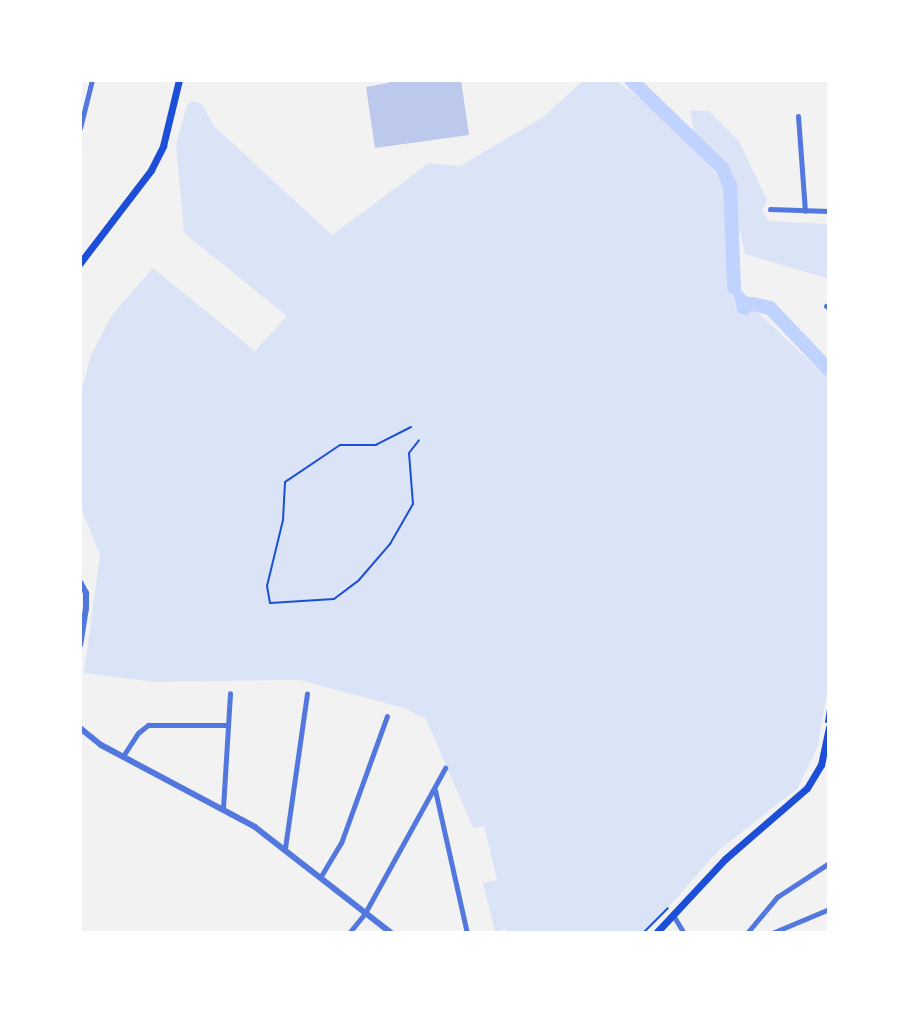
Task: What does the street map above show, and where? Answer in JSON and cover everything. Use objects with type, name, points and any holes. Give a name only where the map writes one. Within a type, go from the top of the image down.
[{"type":"main road","points":[[80,263],[151,170],[163,146],[179,80]]},
{"type":"main road","points":[[656,933],[732,852],[807,788],[821,765],[827,727]]},
{"type":"street","points":[[80,128],[92,80]]},
{"type":"street","points":[[798,116],[805,211]]},
{"type":"street","points":[[770,209],[829,211]]},
{"type":"street","points":[[80,582],[86,593],[86,608],[80,645]]},
{"type":"street","points":[[223,808],[230,693]]},
{"type":"street","points":[[285,848],[307,694]]},
{"type":"street","points":[[321,876],[341,843],[387,716]]},
{"type":"street","points":[[123,756],[138,733],[148,725],[227,725]]},
{"type":"street","points":[[80,728],[123,756],[223,808],[285,848],[391,933]]},
{"type":"street","points":[[349,933],[365,913],[445,768]]},
{"type":"street","points":[[435,790],[467,933]]},
{"type":"street","points":[[747,933],[772,902],[829,863]]},
{"type":"street","points":[[772,933],[829,909]]},
{"type":"street","points":[[673,915],[684,933]]},
{"type":"path","points":[[411,427],[376,445],[340,445],[285,482],[283,520],[267,586],[270,603],[334,599],[359,580],[390,544],[413,504],[409,453],[419,440]]},
{"type":"path","points":[[827,727],[829,702]]},
{"type":"path","points":[[643,933],[674,902]]},
{"type":"shaded area","points":[[584,80],[615,80],[660,113],[720,178],[730,202],[728,274],[736,308],[753,308],[829,379],[829,680],[818,746],[798,788],[719,850],[645,933],[507,933],[505,929],[495,932],[483,883],[497,880],[484,826],[473,828],[426,719],[404,708],[299,680],[154,682],[84,673],[100,555],[80,505],[80,386],[83,386],[91,355],[112,315],[153,268],[255,351],[287,316],[184,233],[176,144],[187,105],[193,101],[202,104],[214,126],[332,235],[429,163],[460,166],[543,117]]},
{"type":"shaded area","points":[[690,110],[709,111],[739,141],[767,200],[762,211],[769,221],[828,224],[829,279],[745,254],[735,208],[715,162],[694,133]]},
{"type":"water","points":[[733,268],[737,284],[746,296],[763,301],[770,308],[759,305],[747,315],[738,313],[728,274]]},
{"type":"building","points":[[387,80],[461,80],[469,135],[375,148],[366,87],[388,83]]},
{"type":"waterway","points":[[631,80],[722,168],[730,186],[734,287]]},
{"type":"waterway","points":[[753,304],[770,308],[829,370]]}]
